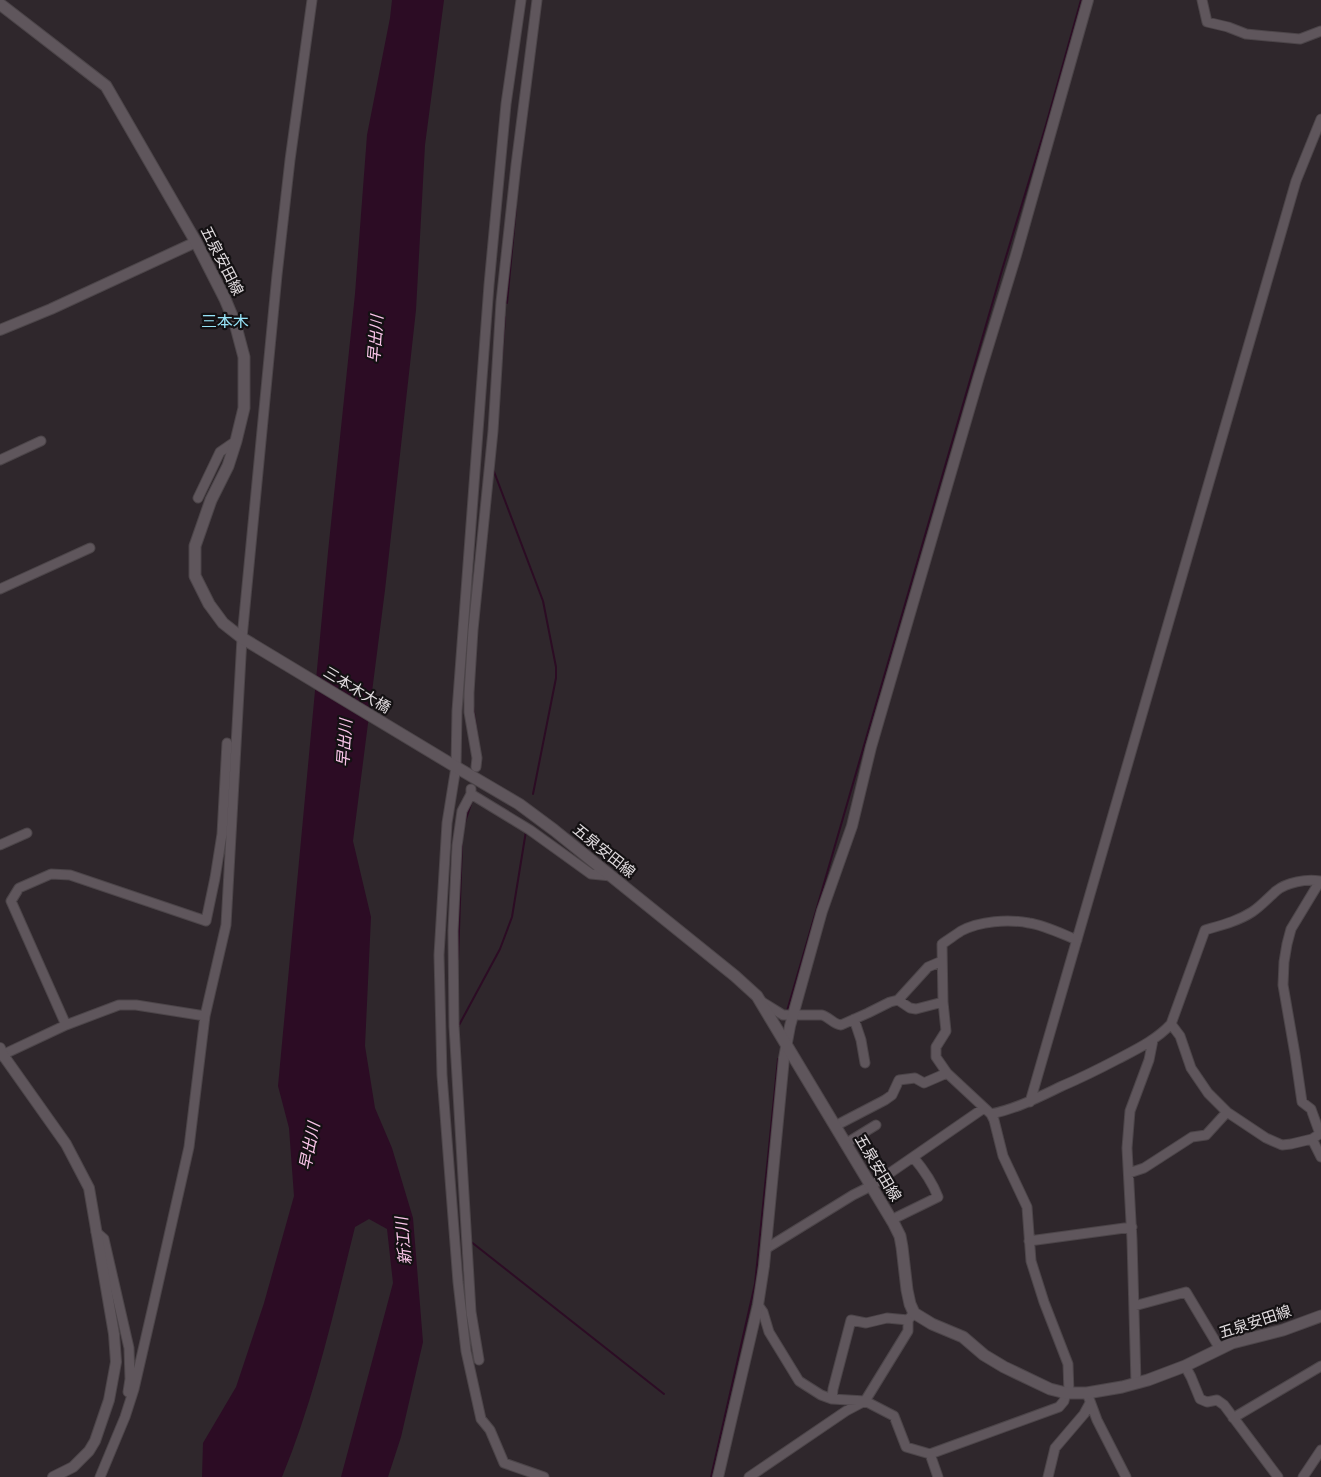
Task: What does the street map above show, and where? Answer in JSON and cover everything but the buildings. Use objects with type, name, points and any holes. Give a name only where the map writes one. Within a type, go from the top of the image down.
[{"type":"main road","name":"五泉安田線","points":[[0,4],[106,86],[196,242],[235,323],[242,350],[244,408],[228,466],[211,500],[195,546],[195,576],[209,604],[223,623],[244,639]]},
{"type":"main road","name":"三本木大橋","points":[[244,639],[454,766]]},
{"type":"main road","name":"五泉安田線","points":[[454,766],[494,788],[554,830],[715,958],[759,1000],[900,1236],[911,1316],[962,1337],[984,1355],[1004,1367],[1050,1389],[1089,1398],[1148,1380],[1185,1366],[1241,1340],[1282,1330],[1321,1316]]},
{"type":"street","points":[[100,1477],[125,1417],[134,1389],[189,1147],[205,1016],[226,925],[244,639],[278,266],[290,160],[312,0]]},
{"type":"street","points":[[521,0],[506,104],[488,295],[454,766],[447,823],[439,955],[442,1075],[458,1282],[466,1351],[481,1419],[490,1430],[504,1463],[544,1477]]},
{"type":"street","points":[[476,768],[477,758],[469,712],[473,630],[493,431],[500,302],[537,0]]},
{"type":"street","points":[[718,1477],[758,1305],[767,1248],[786,1044],[793,1015],[822,911],[852,826],[870,747],[1016,256],[1088,0]]},
{"type":"street","points":[[1202,0],[1207,22],[1246,34],[1300,39],[1321,31]]},
{"type":"street","points":[[1030,1102],[1296,180],[1321,120]]},
{"type":"street","points":[[0,330],[51,309],[196,242]]},
{"type":"street","points":[[198,498],[220,452],[236,440]]},
{"type":"street","points":[[0,460],[41,441]]},
{"type":"street","points":[[0,589],[90,548]]},
{"type":"street","points":[[66,1025],[11,901],[19,888],[51,874],[70,875],[206,921],[222,834],[227,743]]},
{"type":"street","points":[[479,1360],[471,1312],[454,1026],[453,931],[457,846],[462,811],[471,792],[524,826],[591,874],[611,876]]},
{"type":"street","points":[[0,845],[27,833]]},
{"type":"street","points":[[767,1248],[871,1186],[913,1157],[987,1111],[1004,1112],[1030,1102],[1089,1074],[1164,1032],[1171,1024],[1206,930],[1238,920],[1254,911],[1278,890],[1297,882],[1311,880],[1320,881],[1291,928],[1286,944],[1283,985],[1302,1102],[1311,1109],[1321,1157]]},
{"type":"street","points":[[758,1305],[763,1312],[769,1332],[794,1375],[806,1387],[832,1399],[864,1401],[894,1416],[906,1447],[930,1454],[1059,1407],[1068,1393],[1068,1364],[1044,1302],[1031,1261],[1027,1207],[1003,1156],[994,1120],[947,1073],[936,1057],[936,1047],[946,1031],[943,1002],[942,944],[961,931],[985,923],[1011,921],[1030,923],[1077,940]]},
{"type":"street","points":[[759,1000],[784,1015],[822,1014],[841,1025],[898,1000],[928,967],[942,961]]},
{"type":"street","points":[[898,1000],[910,1008],[916,1009],[943,1002]]},
{"type":"street","points":[[53,1477],[73,1467],[89,1451],[95,1440],[109,1400],[116,1362],[114,1334],[89,1188],[66,1144],[1,1053],[119,1005],[136,1005],[205,1016]]},
{"type":"street","points":[[854,1019],[861,1040],[865,1063]]},
{"type":"street","points":[[1171,1024],[1180,1036],[1192,1068],[1208,1093],[1228,1112],[1266,1138],[1282,1145],[1291,1144],[1317,1135]]},
{"type":"street","points":[[1136,1383],[1128,1148],[1130,1112],[1149,1060],[1152,1040]]},
{"type":"street","points":[[835,1126],[892,1095],[899,1080],[915,1078],[924,1083],[947,1073]]},
{"type":"street","points":[[1129,1173],[1144,1168],[1192,1138],[1206,1135],[1228,1112]]},
{"type":"street","points":[[845,1144],[876,1125]]},
{"type":"street","points":[[891,1220],[938,1197],[933,1183],[913,1157]]},
{"type":"street","points":[[1029,1242],[1132,1227]]},
{"type":"street","points":[[96,1232],[104,1239],[129,1348],[130,1379],[125,1417]]},
{"type":"street","points":[[1134,1306],[1186,1292],[1220,1349]]},
{"type":"street","points":[[749,1477],[864,1401],[908,1331],[911,1316],[887,1318],[866,1323],[851,1320],[832,1399]]},
{"type":"street","points":[[1185,1366],[1200,1399],[1207,1402],[1217,1400],[1224,1405],[1278,1477]]},
{"type":"street","points":[[1233,1418],[1321,1366]]},
{"type":"street","points":[[1048,1477],[1055,1448],[1084,1414],[1089,1398]]},
{"type":"street","points":[[1089,1398],[1097,1420],[1126,1477]]},
{"type":"street","points":[[1303,1477],[1321,1450]]},
{"type":"street","points":[[930,1454],[938,1477]]},
{"type":"water","points":[[392,0],[444,0],[425,145],[416,310],[385,590],[353,841],[371,917],[365,1046],[375,1108],[392,1148],[413,1218],[423,1342],[401,1437],[388,1477],[341,1477],[393,1283],[387,1229],[369,1219],[355,1227],[314,1385],[282,1477],[202,1477],[203,1443],[236,1387],[264,1303],[294,1196],[289,1128],[278,1086],[328,552],[355,294],[367,135]]},
{"type":"waterway","points":[[787,1011],[1081,0]]},
{"type":"waterway","points":[[507,303],[516,208]]},
{"type":"waterway","points":[[502,357],[505,317]]},
{"type":"waterway","points":[[493,469],[543,601],[556,667],[556,678],[533,794]]},
{"type":"waterway","points":[[473,706],[478,740]]},
{"type":"waterway","points":[[464,825],[472,801]]},
{"type":"waterway","points":[[458,1027],[500,949],[512,917],[526,831]]},
{"type":"waterway","points":[[458,959],[462,844]]},
{"type":"waterway","points":[[711,1477],[755,1284],[778,1059]]},
{"type":"waterway","points":[[470,1241],[664,1394]]},
{"type":"district","name":"三本木","points":[[225,321]]},
{"type":"water label","name":"早出川","points":[[375,339]]},
{"type":"water label","name":"早出川","points":[[344,743]]},
{"type":"water label","name":"早出川","points":[[309,1146]]},
{"type":"water label","name":"新江川","points":[[403,1241]]}]
